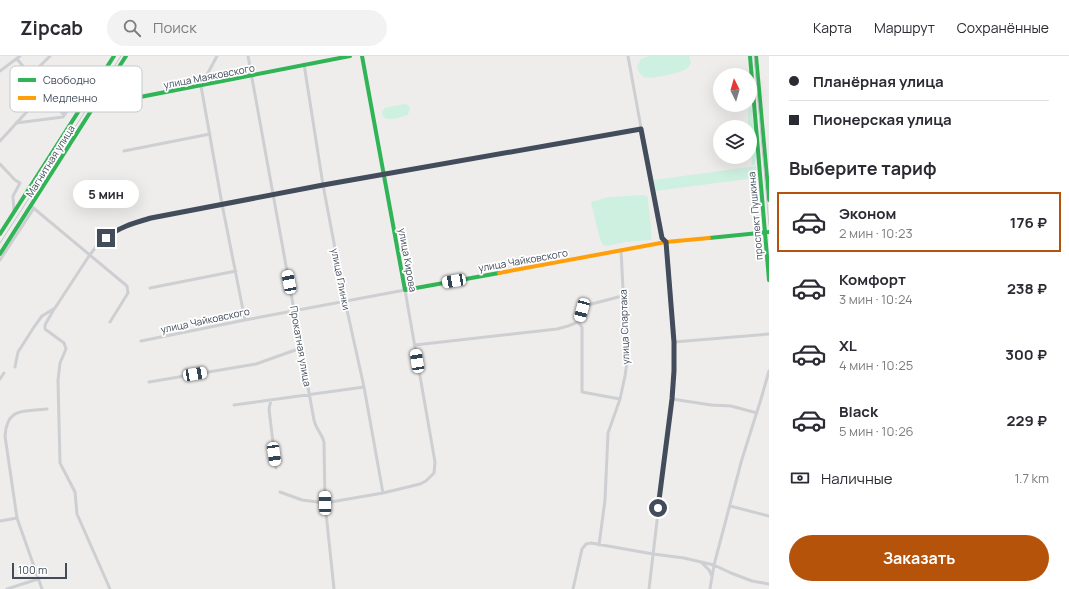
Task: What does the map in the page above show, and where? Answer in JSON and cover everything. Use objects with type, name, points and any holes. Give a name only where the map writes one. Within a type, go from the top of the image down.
[{"type":"main road","name":"Магнитная улица","points":[[108,66],[114,56]]},
{"type":"main road","name":"Магнитная улица","points":[[120,66],[126,56]]},
{"type":"main road","name":"улица Маяковского","points":[[142,97],[350,56]]},
{"type":"main road","name":"улица Кирова","points":[[362,56],[405,290]]},
{"type":"main road","name":"проспект Пушкина","points":[[750,56],[767,232],[769,280]]},
{"type":"main road","name":"проспект Пушкина","points":[[756,56],[769,200]]},
{"type":"main road","name":"Магнитная улица","points":[[0,234],[78,112]]},
{"type":"main road","name":"Магнитная улица","points":[[0,254],[32,207],[90,112]]},
{"type":"main road","name":"улица Чайковского","points":[[405,290],[666,242],[767,232]]},
{"type":"street","points":[[0,71],[20,56]]},
{"type":"street","points":[[40,66],[50,56]]},
{"type":"street","points":[[217,56],[201,86],[245,320]]},
{"type":"street","name":"Прокатная улица","points":[[248,56],[315,424],[324,442],[325,503],[334,589]]},
{"type":"street","points":[[628,56],[662,238],[666,242],[674,342],[672,399],[649,589]]},
{"type":"street","points":[[17,59],[22,66]]},
{"type":"street","name":"улица Глинки","points":[[304,64],[323,185],[345,301],[364,387],[383,493]]},
{"type":"street","points":[[0,141],[26,112]]},
{"type":"street","points":[[61,112],[64,115]]},
{"type":"street","points":[[16,123],[63,118],[66,112]]},
{"type":"street","points":[[110,589],[77,514],[75,492],[60,463],[58,380],[60,364],[66,349],[64,343],[46,330],[45,327],[45,323],[99,243],[112,233],[128,224],[222,204],[641,129]]},
{"type":"street","points":[[124,151],[210,134]]},
{"type":"street","points":[[0,164],[14,180],[20,183],[13,196],[14,213]]},
{"type":"street","points":[[0,260],[32,207],[124,284],[128,289],[128,294],[110,322]]},
{"type":"street","name":"улица Спартака","points":[[599,544],[605,500],[608,433],[620,399],[625,376],[627,350],[622,296],[621,250]]},
{"type":"street","points":[[150,288],[236,271]]},
{"type":"street","name":"улица Чайковского","points":[[141,341],[295,310],[405,290]]},
{"type":"street","name":"улица Кирова","points":[[383,493],[423,483],[431,478],[435,468],[405,290]]},
{"type":"street","points":[[415,345],[556,329],[578,322],[584,306],[622,296]]},
{"type":"street","points":[[15,367],[18,352],[34,327],[42,316],[55,308]]},
{"type":"street","points":[[578,322],[582,328],[582,392],[620,399]]},
{"type":"street","points":[[674,342],[769,334]]},
{"type":"street","points":[[149,382],[256,364],[301,348]]},
{"type":"street","points":[[710,589],[714,565],[742,459],[769,371]]},
{"type":"street","points":[[0,379],[4,374]]},
{"type":"street","points":[[234,405],[364,387]]},
{"type":"street","points":[[672,399],[711,405],[731,406],[756,413]]},
{"type":"street","points":[[271,400],[269,408],[276,468]]},
{"type":"street","points":[[42,589],[17,518],[5,436],[6,428],[12,415],[47,409]]},
{"type":"street","points":[[0,433],[5,436]]},
{"type":"street","points":[[280,492],[302,500],[325,503],[383,493]]},
{"type":"street","points":[[730,506],[769,516]]},
{"type":"street","points":[[0,520],[17,518]]},
{"type":"street","points":[[573,589],[582,548],[586,544],[599,544],[699,561],[714,565],[752,580],[769,584]]},
{"type":"street","points":[[699,561],[705,565],[712,577]]},
{"type":"street","points":[[7,589],[38,579]]},
{"type":"green space","points":[[649,56],[689,56],[691,62],[690,65],[683,71],[665,76],[647,78],[641,75],[637,67],[641,59]]},
{"type":"green space","points":[[404,104],[408,105],[410,108],[408,115],[388,119],[383,115],[382,111],[385,108]]},
{"type":"green space","points":[[748,112],[752,112],[753,120],[748,120]]},
{"type":"green space","points":[[756,166],[756,178],[655,191],[654,180]]},
{"type":"green space","points":[[643,195],[648,197],[651,240],[625,242],[607,246],[603,245],[600,239],[591,202],[609,197]]},
{"type":"tram line","points":[[115,66],[121,56]]},
{"type":"tram line","points":[[754,56],[769,225]]},
{"type":"tram line","points":[[0,243],[85,112]]},
{"type":"traffic: fast","points":[[108,66],[114,56]]},
{"type":"traffic: fast","points":[[120,66],[126,56]]},
{"type":"traffic: fast","points":[[142,97],[350,56]]},
{"type":"traffic: fast","points":[[362,56],[405,290],[499,273]]},
{"type":"traffic: fast","points":[[750,56],[769,280]]},
{"type":"traffic: fast","points":[[756,56],[769,200]]},
{"type":"traffic: fast","points":[[0,234],[78,112]]},
{"type":"traffic: fast","points":[[0,254],[90,112]]},
{"type":"traffic: fast","points":[[709,238],[769,232]]},
{"type":"traffic: slow","points":[[499,273],[666,242],[709,238]]},
{"type":"route","points":[[106,238],[128,224],[151,218],[323,185],[397,173],[438,164],[641,129],[662,238],[666,242],[674,342],[672,399],[658,508]]}]
